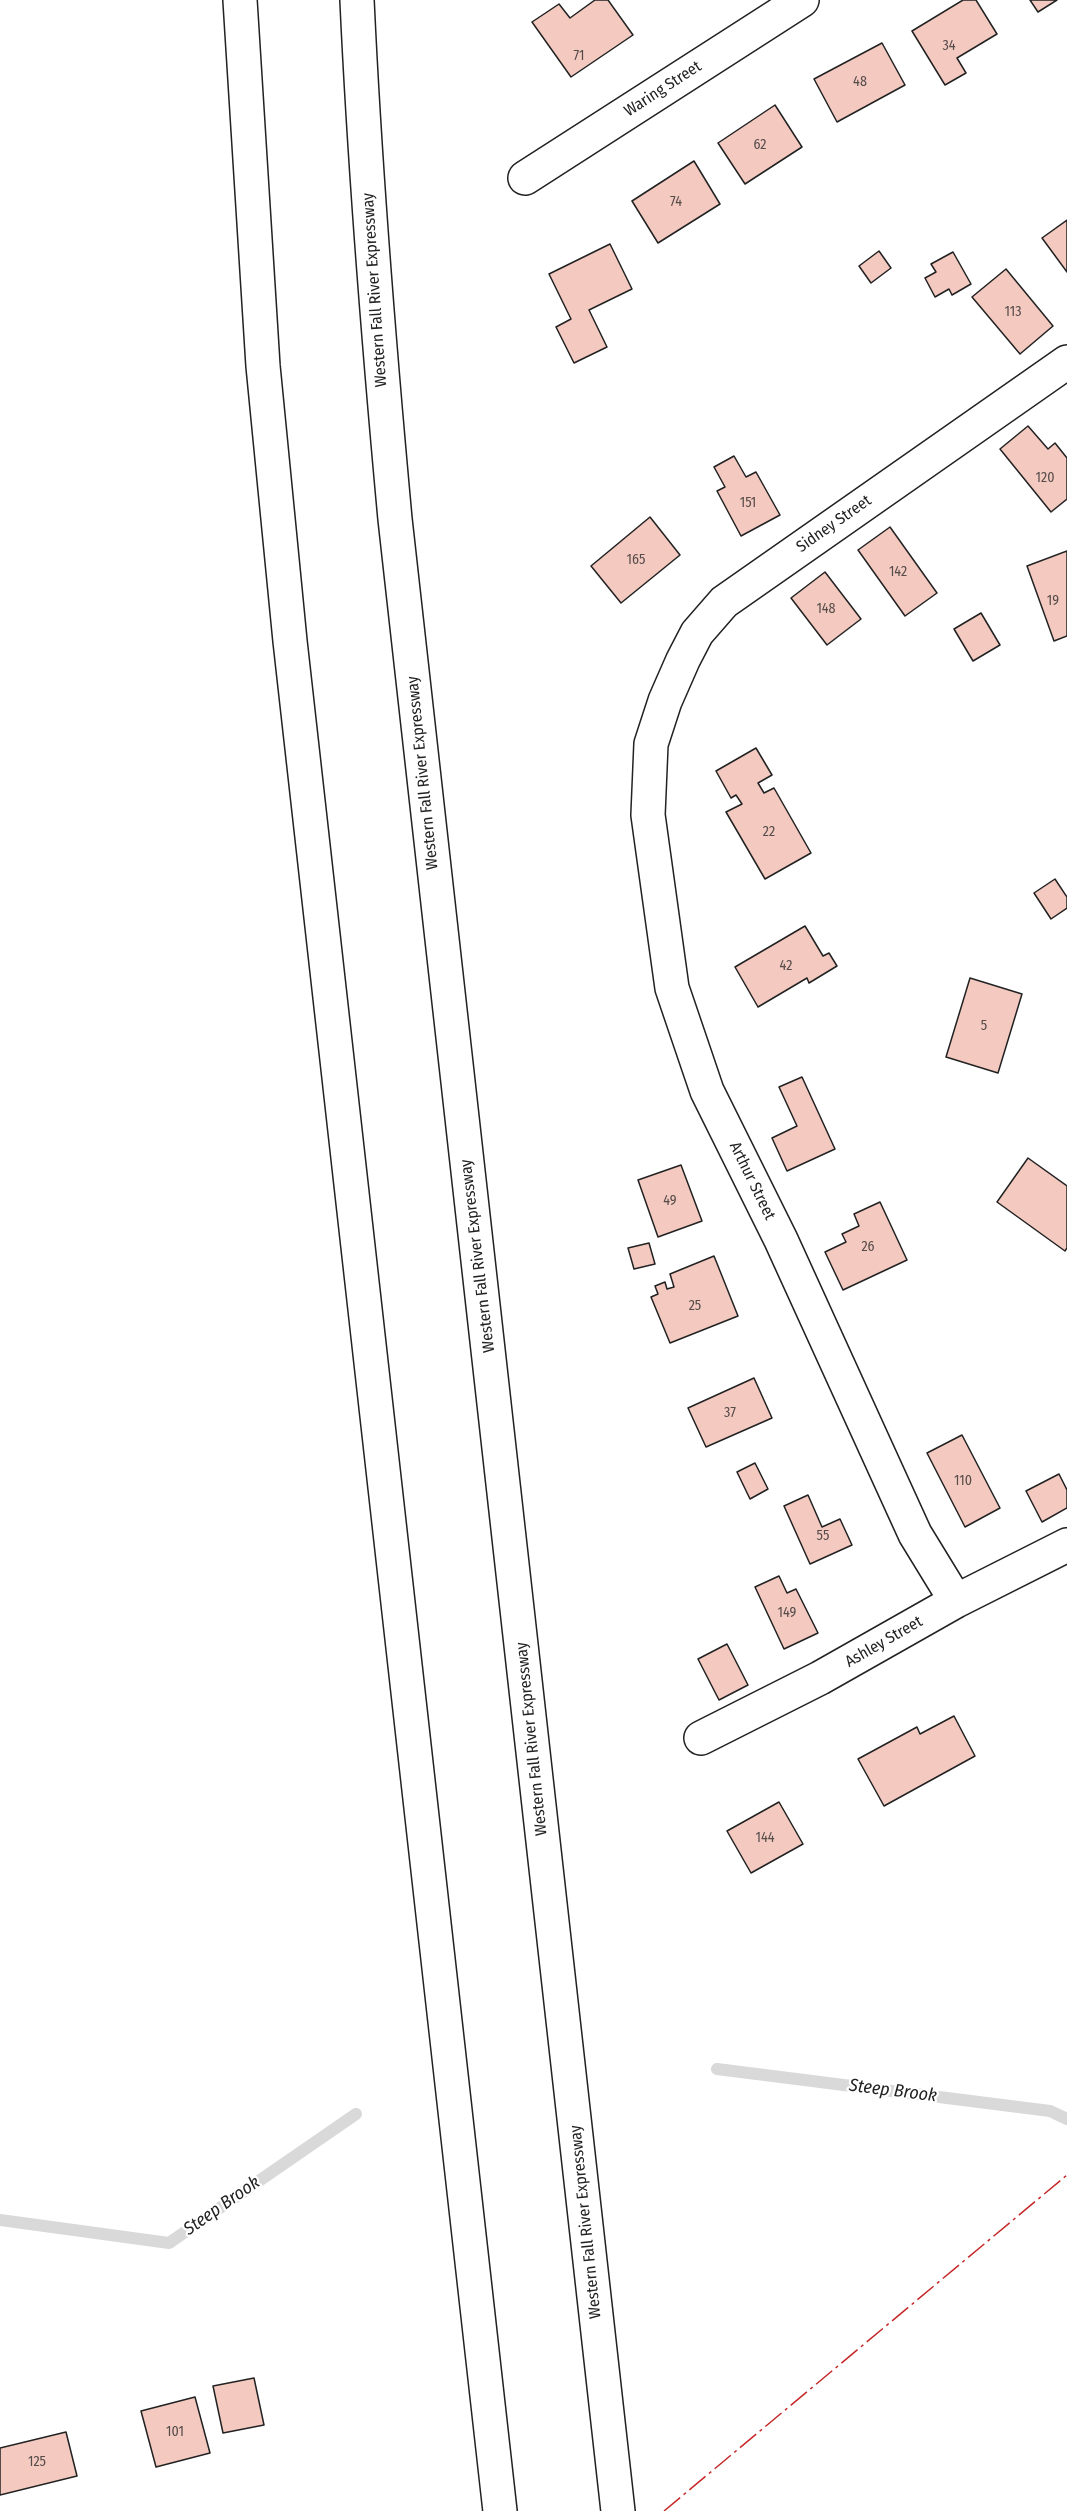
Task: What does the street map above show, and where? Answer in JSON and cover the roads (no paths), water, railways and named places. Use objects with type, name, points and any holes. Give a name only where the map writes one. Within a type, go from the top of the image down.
[{"type":"main road","points":[[240,0],[263,366],[290,641],[500,2511]]},
{"type":"main road","name":"Western Fall River Expressway","points":[[357,0],[380,356],[395,519],[618,2511]]},
{"type":"main road","name":"Waring Street","points":[[525,178],[802,0]]},
{"type":"main road","name":"Sidney Street","points":[[656,733],[665,701],[697,633],[724,602],[1067,362]]},
{"type":"main road","name":"Arthur Street","points":[[656,733],[651,744],[648,815],[672,988],[704,1081],[781,1240],[915,1533],[956,1601]]},
{"type":"main road","name":"Ashley Street","points":[[701,1738],[820,1678],[956,1601],[1067,1545]]},
{"type":"waterway","name":"Steep Brook","points":[[717,2069],[1050,2111],[1067,2119]]},
{"type":"waterway","name":"Steep Brook","points":[[0,2220],[169,2243],[356,2114]]}]
